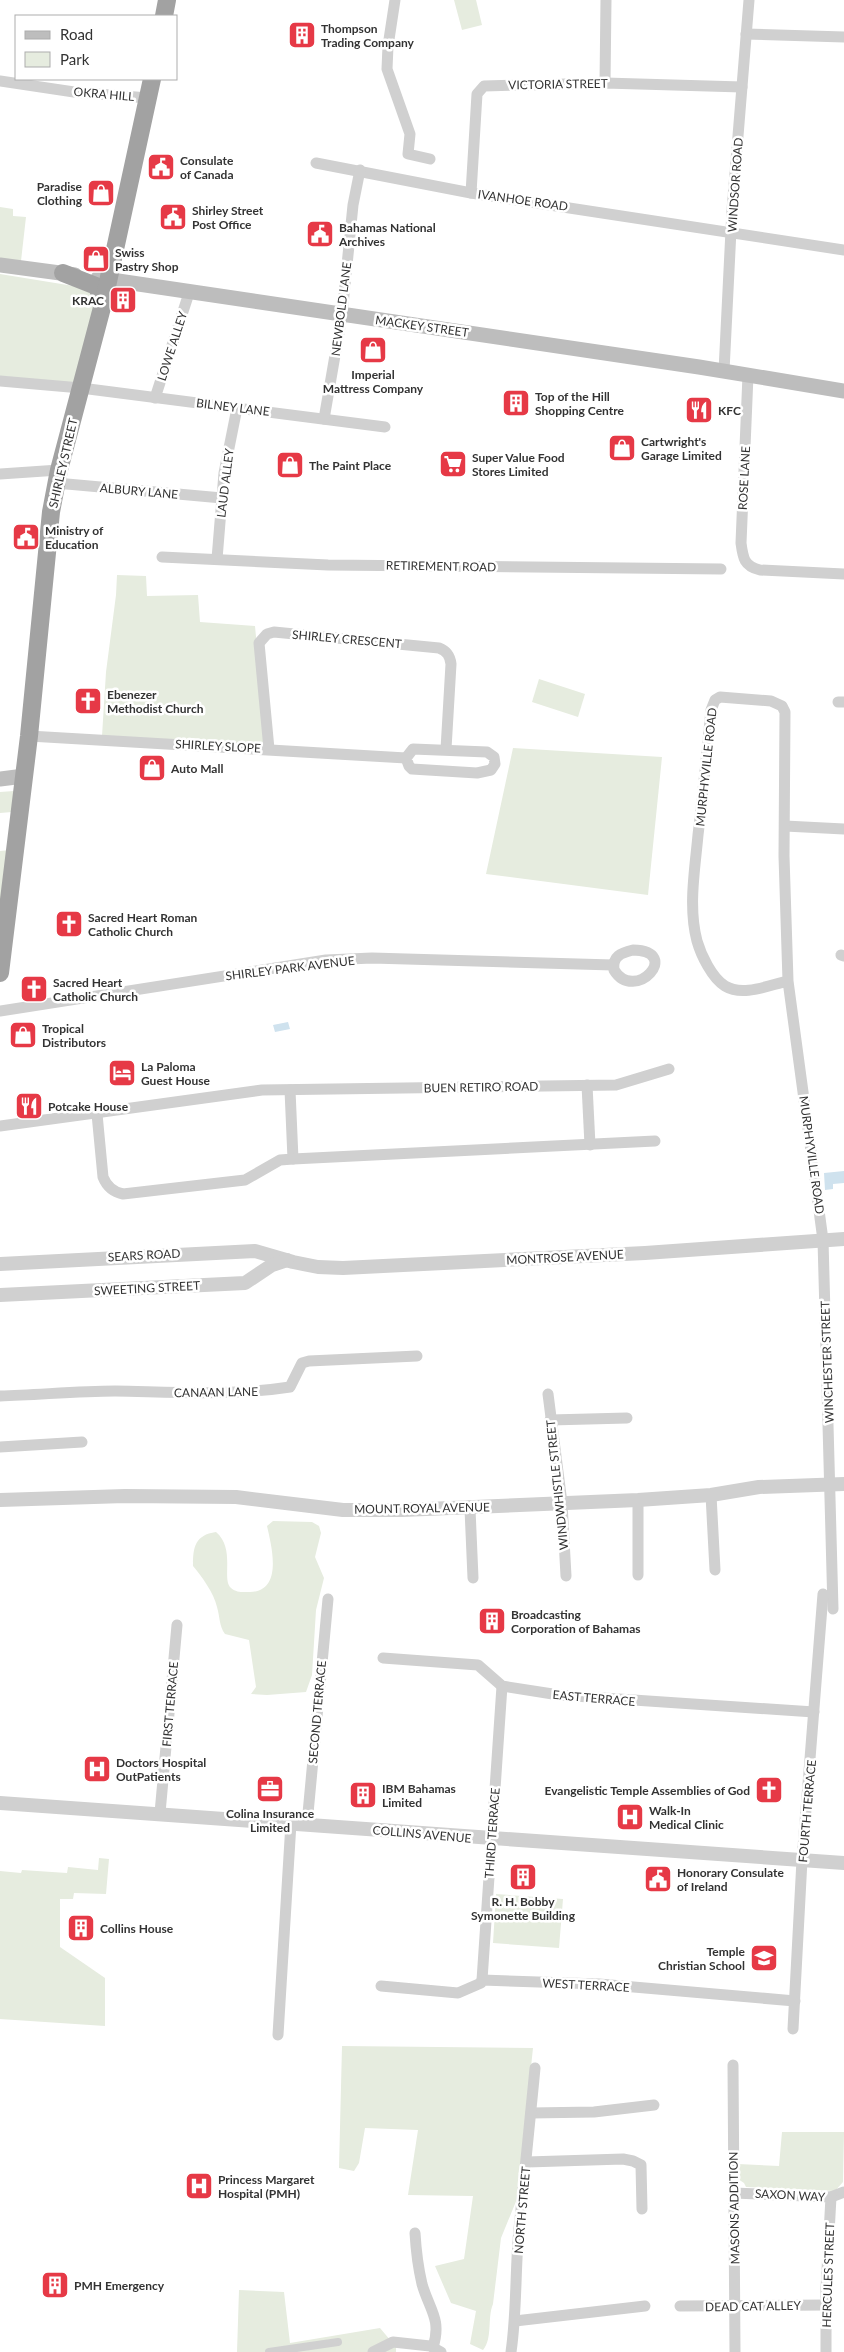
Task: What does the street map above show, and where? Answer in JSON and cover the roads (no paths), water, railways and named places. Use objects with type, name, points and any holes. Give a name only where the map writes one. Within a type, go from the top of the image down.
[{"type":"highway","points":[[164,15],[167,0]]},
{"type":"highway","name":"SHIRLEY STREET","points":[[0,974],[29,736],[42,595],[57,477],[109,280],[152,80]]},
{"type":"highway","points":[[63,273],[96,286],[104,300]]},
{"type":"main road","name":"MACKEY STREET","points":[[0,264],[724,371],[844,391]]},
{"type":"main road","points":[[0,779],[24,776]]},
{"type":"street","points":[[395,0],[388,46],[387,69],[410,134],[408,154],[430,159]]},
{"type":"street","points":[[605,83],[606,0]]},
{"type":"street","name":"WINDSOR ROAD","points":[[724,371],[731,232],[748,0]]},
{"type":"street","points":[[746,34],[844,37]]},
{"type":"street","name":"OKRA HILL","points":[[0,81],[74,92],[148,98]]},
{"type":"street","name":"VICTORIA STREET","points":[[471,192],[477,94],[484,86],[605,83],[742,87]]},
{"type":"street","name":"IVANHOE ROAD","points":[[316,164],[360,170],[471,192],[844,250]]},
{"type":"street","name":"NEWBOLD LANE","points":[[324,419],[342,315],[353,205],[360,170]]},
{"type":"street","name":"LOWE ALLEY","points":[[155,398],[189,293]]},
{"type":"street","name":"ROSE LANE","points":[[748,375],[741,542],[743,559],[747,565],[760,570],[844,574]]},
{"type":"street","name":"BILNEY LANE","points":[[0,381],[81,388],[385,427]]},
{"type":"street","name":"LAUD ALLEY","points":[[217,559],[224,472],[237,408]]},
{"type":"street","name":"ALBURY LANE","points":[[0,474],[57,477],[222,498]]},
{"type":"street","name":"RETIREMENT ROAD","points":[[162,557],[328,565],[721,569]]},
{"type":"street","name":"SHIRLEY CRESCENT","points":[[269,749],[260,643],[267,634],[274,632],[445,650],[451,659],[446,749]]},
{"type":"street","name":"MURPHYVILLE ROAD","points":[[788,981],[746,990],[736,990],[724,985],[703,956],[697,940],[694,918],[694,883],[711,710],[715,700],[720,697],[771,701],[782,706],[785,712],[784,826],[788,981],[823,1240]]},
{"type":"street","name":"SHIRLEY SLOPE","points":[[29,736],[406,758]]},
{"type":"street","name":"SHIRLEY SLOPE","points":[[413,749],[446,749],[487,752],[494,757],[495,764],[487,772],[418,769],[409,766],[406,758],[413,749]]},
{"type":"street","points":[[784,826],[844,829]]},
{"type":"street","name":"SHIRLEY PARK AVENUE","points":[[0,1011],[326,960],[372,958],[613,966]]},
{"type":"street","name":"BUEN RETIRO ROAD","points":[[0,1126],[262,1090],[616,1085],[669,1069]]},
{"type":"street","points":[[587,1085],[590,1145]]},
{"type":"street","points":[[290,1090],[293,1159]]},
{"type":"street","points":[[97,1114],[103,1177],[105,1183],[115,1192],[123,1194],[245,1180],[280,1160],[655,1141]]},
{"type":"street","name":"MONTROSE AVENUE","points":[[287,1260],[318,1267],[372,1267],[645,1253],[844,1239]]},
{"type":"street","name":"WINCHESTER STREET","points":[[823,1240],[837,1484]]},
{"type":"street","name":"SEARS ROAD","points":[[0,1264],[255,1250],[287,1260]]},
{"type":"street","name":"SWEETING STREET","points":[[0,1295],[245,1283],[272,1265],[287,1260]]},
{"type":"street","name":"CANAAN LANE","points":[[0,1396],[112,1391],[236,1394],[268,1391],[290,1388],[302,1363],[309,1361],[417,1356]]},
{"type":"street","name":"WINDWHISTLE STREET","points":[[548,1394],[562,1503],[566,1576]]},
{"type":"street","points":[[550,1420],[627,1418]]},
{"type":"street","points":[[0,1447],[82,1442]]},
{"type":"street","points":[[833,1609],[837,1484]]},
{"type":"street","name":"MOUNT ROYAL AVENUE","points":[[0,1500],[125,1496],[236,1497],[343,1510],[470,1509],[638,1500],[711,1495],[759,1487],[837,1484]]},
{"type":"street","points":[[711,1495],[715,1570]]},
{"type":"street","points":[[638,1500],[638,1575]]},
{"type":"street","points":[[470,1509],[473,1578]]},
{"type":"street","name":"FOURTH TERRACE","points":[[793,2029],[802,1860],[823,1594]]},
{"type":"street","name":"SECOND TERRACE","points":[[307,1824],[328,1599]]},
{"type":"street","name":"FIRST TERRACE","points":[[160,1813],[177,1625]]},
{"type":"street","points":[[383,1658],[478,1665],[502,1686]]},
{"type":"street","name":"EAST TERRACE","points":[[502,1686],[559,1695],[610,1700],[814,1712]]},
{"type":"street","name":"THIRD TERRACE","points":[[482,1980],[502,1686]]},
{"type":"street","name":"COLLINS AVENUE","points":[[0,1803],[307,1824],[492,1840],[844,1863]]},
{"type":"street","points":[[278,2034],[291,1823]]},
{"type":"street","points":[[381,1986],[458,1993],[481,1983],[482,1980]]},
{"type":"street","name":"WEST TERRACE","points":[[482,1980],[599,1984],[795,2001]]},
{"type":"street","name":"MASONS ADDITION","points":[[733,2065],[735,2352]]},
{"type":"street","name":"NORTH STREET","points":[[511,2352],[515,2321],[519,2230],[535,2068]]},
{"type":"street","points":[[531,2113],[594,2112],[654,2105]]},
{"type":"street","points":[[527,2162],[623,2159],[638,2163],[641,2165],[642,2209]]},
{"type":"street","name":"SAXON WAY","points":[[734,2193],[832,2197],[844,2192]]},
{"type":"street","name":"HERCULES STREET","points":[[826,2352],[826,2305],[832,2197]]},
{"type":"street","points":[[373,2352],[393,2342],[437,2350],[436,2315],[420,2274],[415,2233]]},
{"type":"street","name":"DEAD CAT ALLEY","points":[[680,2306],[826,2305]]},
{"type":"street","points":[[515,2321],[645,2306]]},
{"type":"street","points":[[269,2352],[338,2342]]},
{"type":"water","points":[[288,1022],[290,1029],[275,1032],[273,1025]]},
{"type":"water","points":[[844,1171],[844,1183],[833,1184],[833,1189],[825,1190],[824,1173]]},
{"type":"place","name":"Thompson Trading Company","points":[[302,35]]},
{"type":"place","name":"Consulate of Canada","points":[[161,167]]},
{"type":"place","name":"Paradise Clothing","points":[[101,193]]},
{"type":"place","name":"Shirley Street Post Office","points":[[173,217]]},
{"type":"place","name":"Bahamas National Archives","points":[[320,234]]},
{"type":"place","name":"Swiss Pastry Shop","points":[[96,259]]},
{"type":"place","name":"KRAC","points":[[123,300]]},
{"type":"place","name":"Imperial Mattress Company","points":[[373,350]]},
{"type":"place","name":"Top of the Hill Shopping Centre","points":[[516,403]]},
{"type":"place","name":"KFC","points":[[699,410]]},
{"type":"place","name":"Cartwright's Garage Limited","points":[[622,448]]},
{"type":"place","name":"Super Value Food Stores Limited","points":[[453,464]]},
{"type":"place","name":"The Paint Place","points":[[290,465]]},
{"type":"place","name":"Ministry of Education","points":[[26,537]]},
{"type":"place","name":"Ebenezer Methodist Church","points":[[88,701]]},
{"type":"place","name":"Auto Mall","points":[[152,768]]},
{"type":"place","name":"Sacred Heart Roman Catholic Church","points":[[69,924]]},
{"type":"place","name":"Sacred Heart Catholic Church","points":[[34,989]]},
{"type":"place","name":"Tropical Distributors","points":[[23,1035]]},
{"type":"place","name":"La Paloma Guest House","points":[[122,1073]]},
{"type":"place","name":"Potcake House","points":[[29,1106]]},
{"type":"place","name":"Broadcasting Corporation of Bahamas","points":[[492,1621]]},
{"type":"place","name":"Doctors Hospital OutPatients","points":[[97,1769]]},
{"type":"place","name":"Colina Insurance Limited","points":[[270,1789]]},
{"type":"place","name":"Evangelistic Temple Assemblies of God","points":[[769,1790]]},
{"type":"place","name":"IBM Bahamas Limited","points":[[363,1795]]},
{"type":"place","name":"Walk-In Medical Clinic","points":[[630,1817]]},
{"type":"place","name":"R. H. Bobby Symonette Building","points":[[523,1877]]},
{"type":"place","name":"Honorary Consulate of Ireland","points":[[658,1879]]},
{"type":"place","name":"Collins House","points":[[81,1928]]},
{"type":"place","name":"Temple Christian School","points":[[764,1958]]},
{"type":"place","name":"Princess Margaret Hospital (PMH)","points":[[199,2186]]},
{"type":"place","name":"PMH Emergency","points":[[55,2285]]}]
